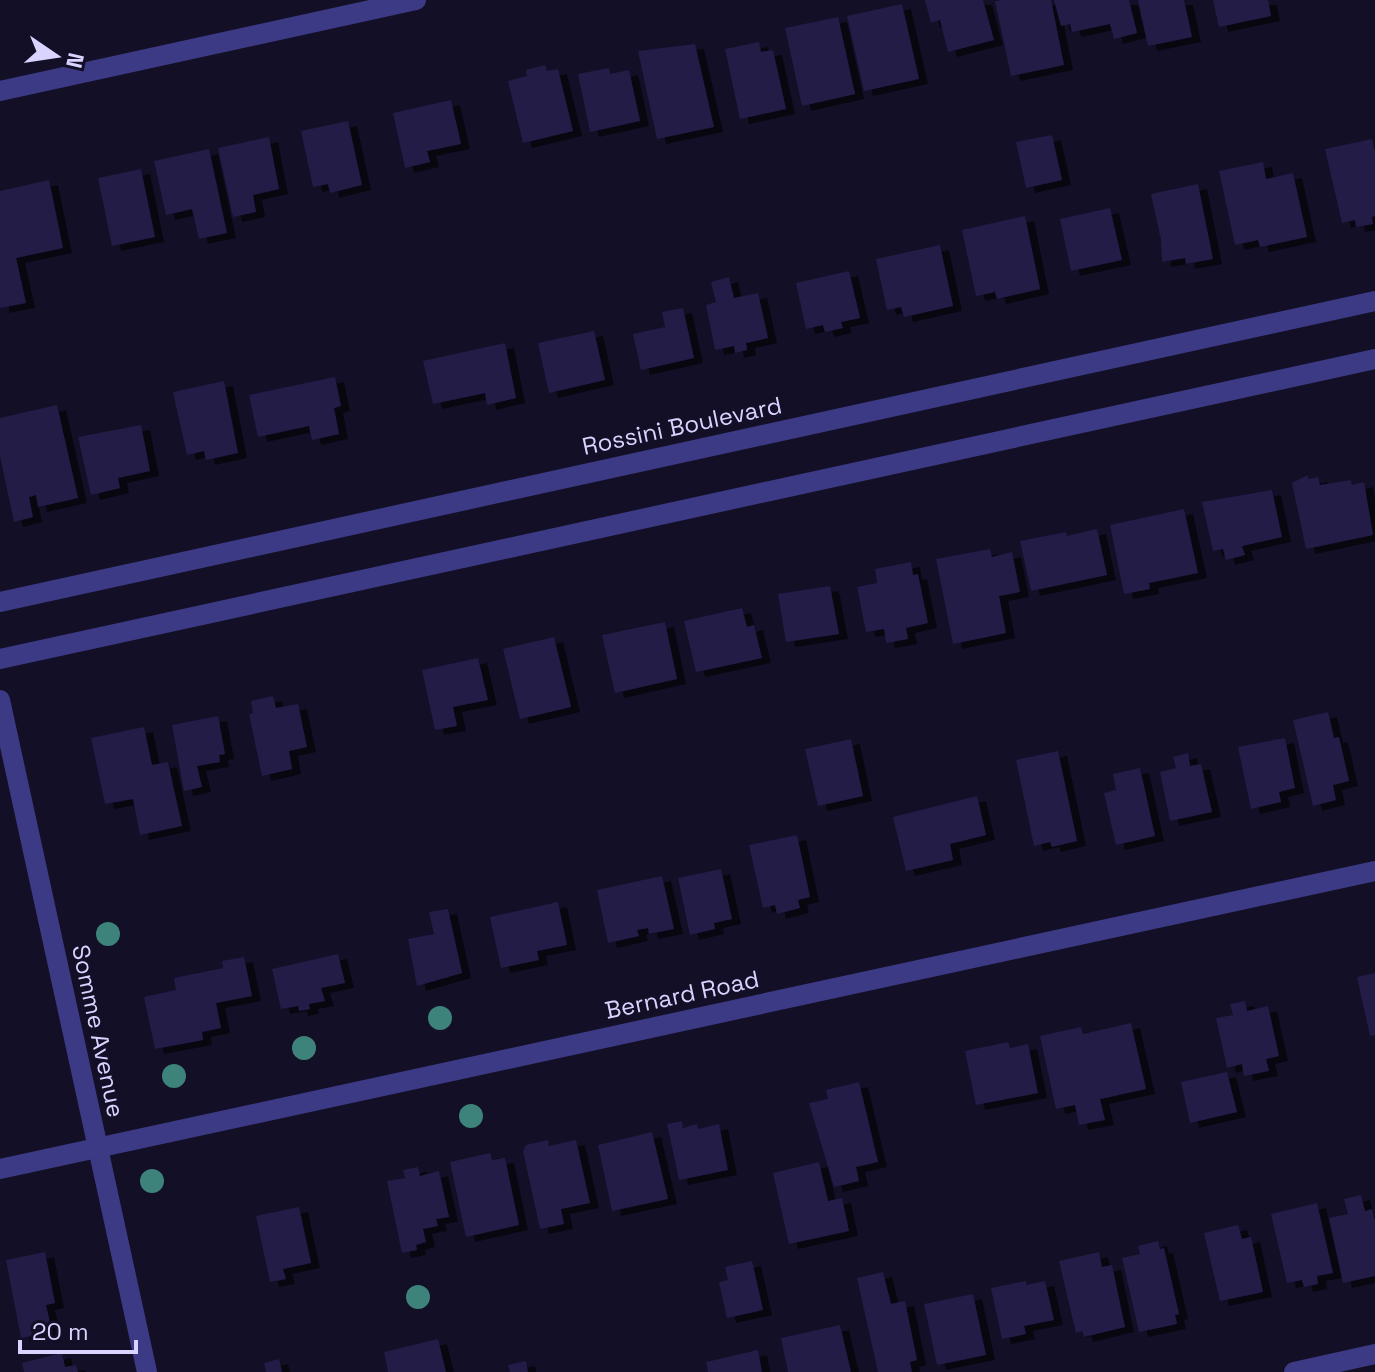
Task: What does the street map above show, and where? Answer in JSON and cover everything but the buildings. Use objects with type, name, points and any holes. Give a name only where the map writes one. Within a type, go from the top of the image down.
[{"type":"street","points":[[0,91],[416,0]]},
{"type":"street","name":"Rossini Boulevard","points":[[0,602],[1375,301]]},
{"type":"street","points":[[0,659],[1375,359]]},
{"type":"street","name":"Somme Avenue","points":[[0,700],[147,1372]]},
{"type":"street","name":"Bernard Road","points":[[0,1169],[1375,871]]},
{"type":"street","points":[[1294,1372],[1375,1354]]}]
